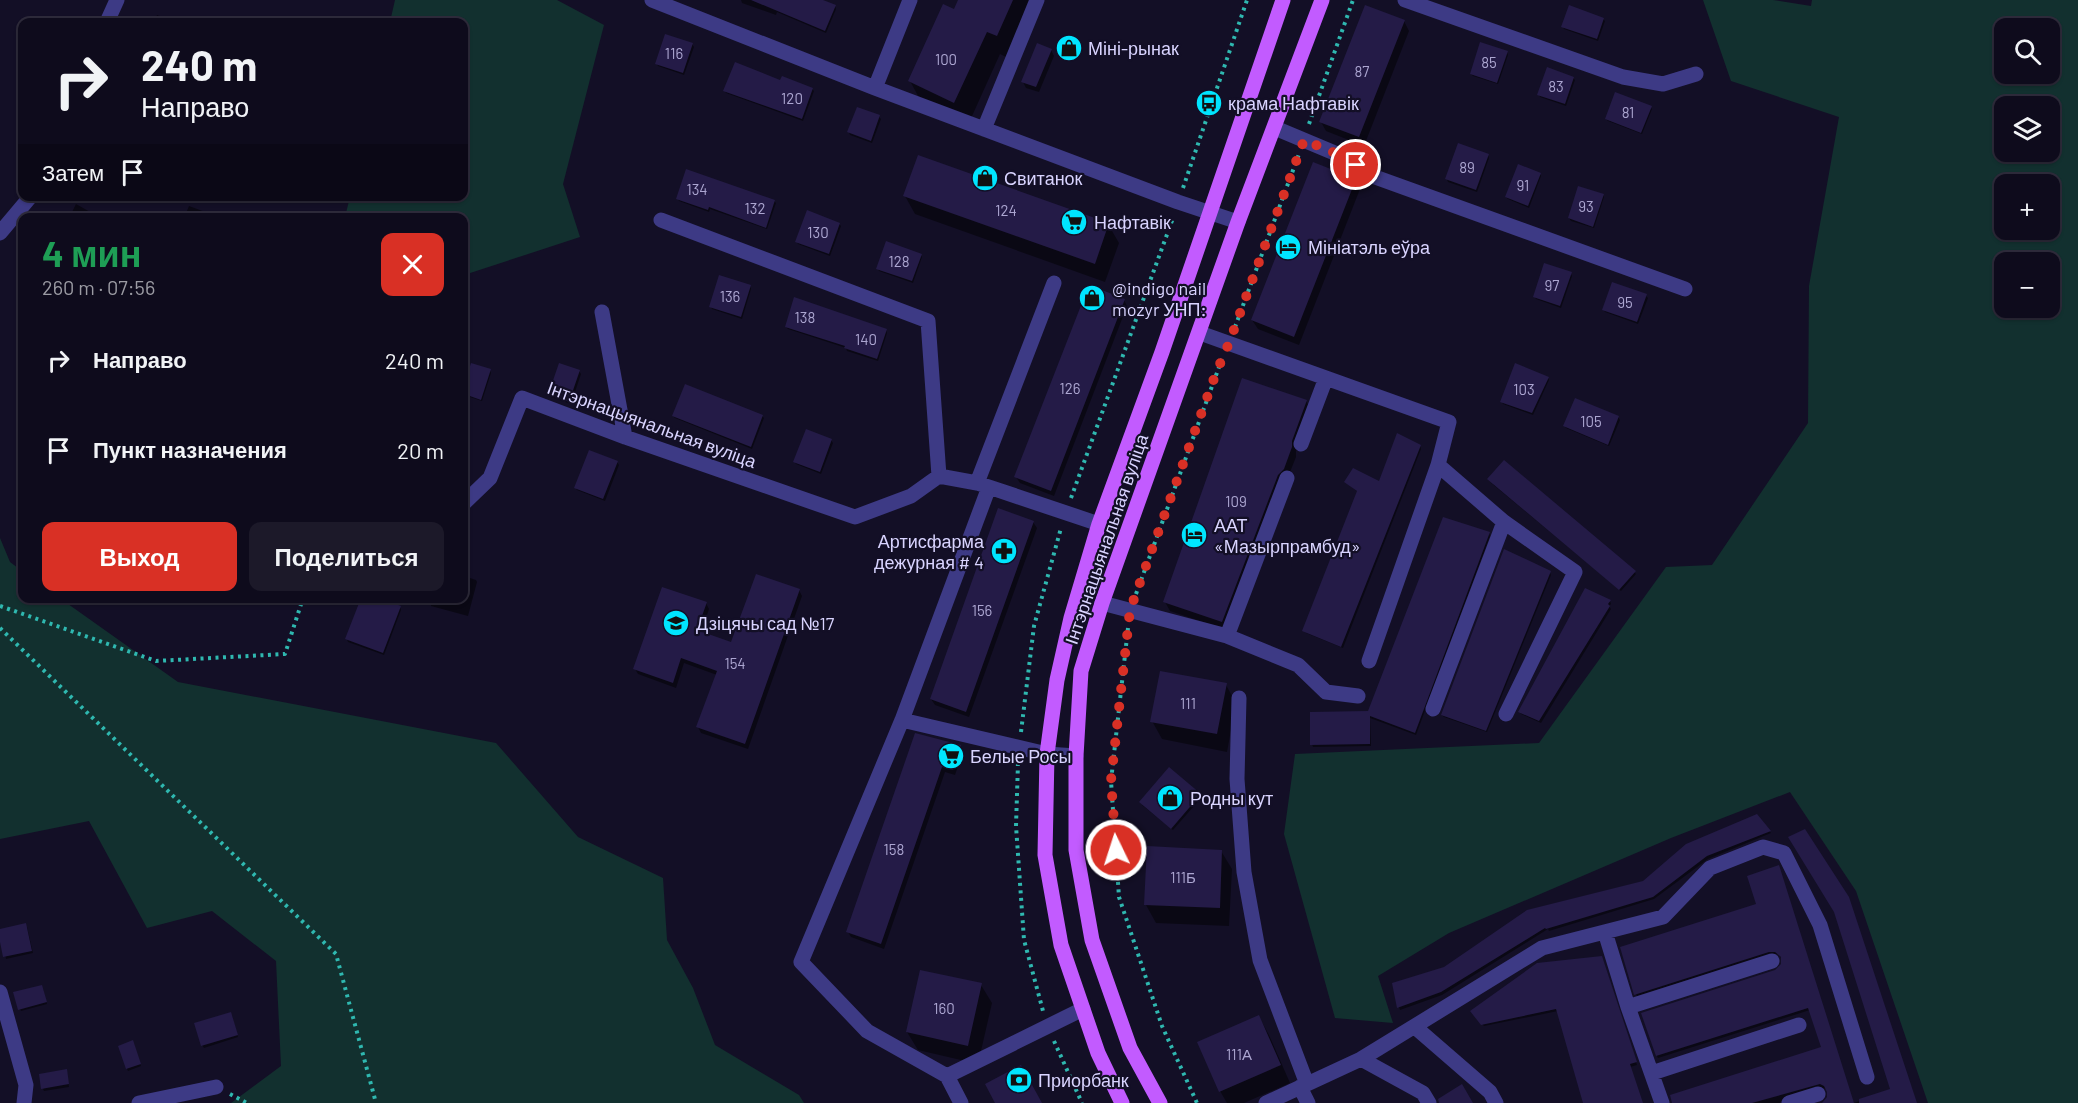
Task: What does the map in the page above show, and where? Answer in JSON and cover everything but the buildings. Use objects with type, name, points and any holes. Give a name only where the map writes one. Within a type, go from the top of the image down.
[{"type":"main road","name":"Інтэрнацыянальная вуліца","points":[[1122,1103],[1098,1053],[1061,945],[1045,855],[1047,754],[1057,680],[1068,628],[1099,524],[1162,352],[1283,0]]},
{"type":"main road","name":"Інтэрнацыянальная вуліца","points":[[1160,1103],[1130,1048],[1092,940],[1076,850],[1076,756],[1081,671],[1102,603],[1238,222],[1322,0]]},
{"type":"street","points":[[109,18],[117,0]]},
{"type":"street","points":[[652,0],[875,88],[1238,222]]},
{"type":"street","points":[[875,88],[910,0]]},
{"type":"street","points":[[984,129],[1037,0]]},
{"type":"street","points":[[1406,0],[1424,3],[1623,77],[1663,84],[1696,74]]},
{"type":"street","points":[[1275,128],[1337,154],[1375,177],[1685,289]]},
{"type":"street","points":[[0,233],[27,201]]},
{"type":"street","points":[[661,220],[927,321],[939,476],[983,485],[1099,524]]},
{"type":"street","points":[[961,1103],[947,1076],[867,1031],[801,962],[902,720],[1054,283]]},
{"type":"street","points":[[602,312],[626,436]]},
{"type":"street","points":[[1200,333],[1449,422],[1438,465],[1369,661]]},
{"type":"street","points":[[1301,444],[1326,378]]},
{"type":"street","name":"Інтэрнацыянальная вуліца","points":[[468,499],[490,478],[522,398],[855,517],[910,496],[939,476]]},
{"type":"street","points":[[1438,465],[1504,522],[1575,572],[1506,714]]},
{"type":"street","points":[[1227,636],[1287,477]]},
{"type":"street","points":[[1433,709],[1504,522]]},
{"type":"street","points":[[1102,603],[1227,636],[1298,665],[1326,692],[1358,696]]},
{"type":"street","points":[[1239,699],[1237,779],[1244,872],[1260,960],[1308,1103]]},
{"type":"street","points":[[902,720],[1047,754],[1076,756]]},
{"type":"street","points":[[1266,1103],[1361,1059],[1542,948],[1663,916],[1710,868],[1763,847],[1784,853],[1820,925],[1867,1077]]},
{"type":"street","points":[[1605,932],[1662,1103]]},
{"type":"street","points":[[1628,1006],[1772,961]]},
{"type":"street","points":[[0,992],[26,1085],[24,1103]]},
{"type":"street","points":[[947,1076],[1083,1009]]},
{"type":"street","points":[[1652,1073],[1800,1025]]},
{"type":"street","points":[[1414,1027],[1490,1092],[1496,1103]]},
{"type":"street","points":[[1361,1059],[1423,1093],[1429,1103]]},
{"type":"street","points":[[139,1103],[216,1087]]},
{"type":"street","points":[[1789,1103],[1818,1094]]},
{"type":"path","points":[[1197,1103],[1162,1026],[1119,897],[1111,780],[1130,610],[1304,140],[1353,0]]},
{"type":"path","points":[[0,606],[156,661],[285,654],[301,603]]},
{"type":"path","points":[[0,628],[336,954],[376,1103]]},
{"type":"green space","points":[[395,0],[557,0],[604,25],[563,184],[580,237],[468,274],[468,213],[346,213],[349,201],[468,201],[468,18],[391,18]]},
{"type":"green space","points":[[1703,0],[1773,0],[1811,6],[1812,0],[2078,0],[2078,1103],[1928,1103],[1856,891],[1790,792],[1671,838],[1449,933],[1378,976],[1393,1023],[1335,1018],[1284,834],[1295,754],[1539,743],[1666,567],[1712,565],[1808,423],[1809,286],[1839,117],[1731,81]]},
{"type":"green space","points":[[0,538],[10,562],[18,568],[18,603],[67,603],[178,682],[496,743],[578,837],[663,878],[667,940],[693,988],[715,1045],[799,1095],[804,1103],[231,1103],[281,1066],[276,961],[212,911],[147,928],[89,821],[0,839]]},
{"type":"place","name":"Міні-рынак","points":[[1069,48]]},
{"type":"place","name":"крама Нафтавік","points":[[1209,103]]},
{"type":"place","name":"Свитанок","points":[[985,178]]},
{"type":"place","name":"Нафтавік","points":[[1074,222]]},
{"type":"place","name":"Мініатэль еўра","points":[[1288,247]]},
{"type":"place","name":"@indigo nail mozyr УНП:","points":[[1092,298]]},
{"type":"place","name":"ААТ «Мазырпрамбуд»","points":[[1194,535]]},
{"type":"place","name":"Артисфарма дежурная # 4","points":[[1004,551]]},
{"type":"place","name":"Дзіцячы сад №17","points":[[676,623]]},
{"type":"place","name":"Белые Росы","points":[[951,756]]},
{"type":"place","name":"Родны кут","points":[[1170,798]]},
{"type":"place","name":"Приорбанк","points":[[1019,1080]]},
{"type":"route","points":[[1116,850],[1111,780],[1130,610],[1304,140],[1356,165]]}]
